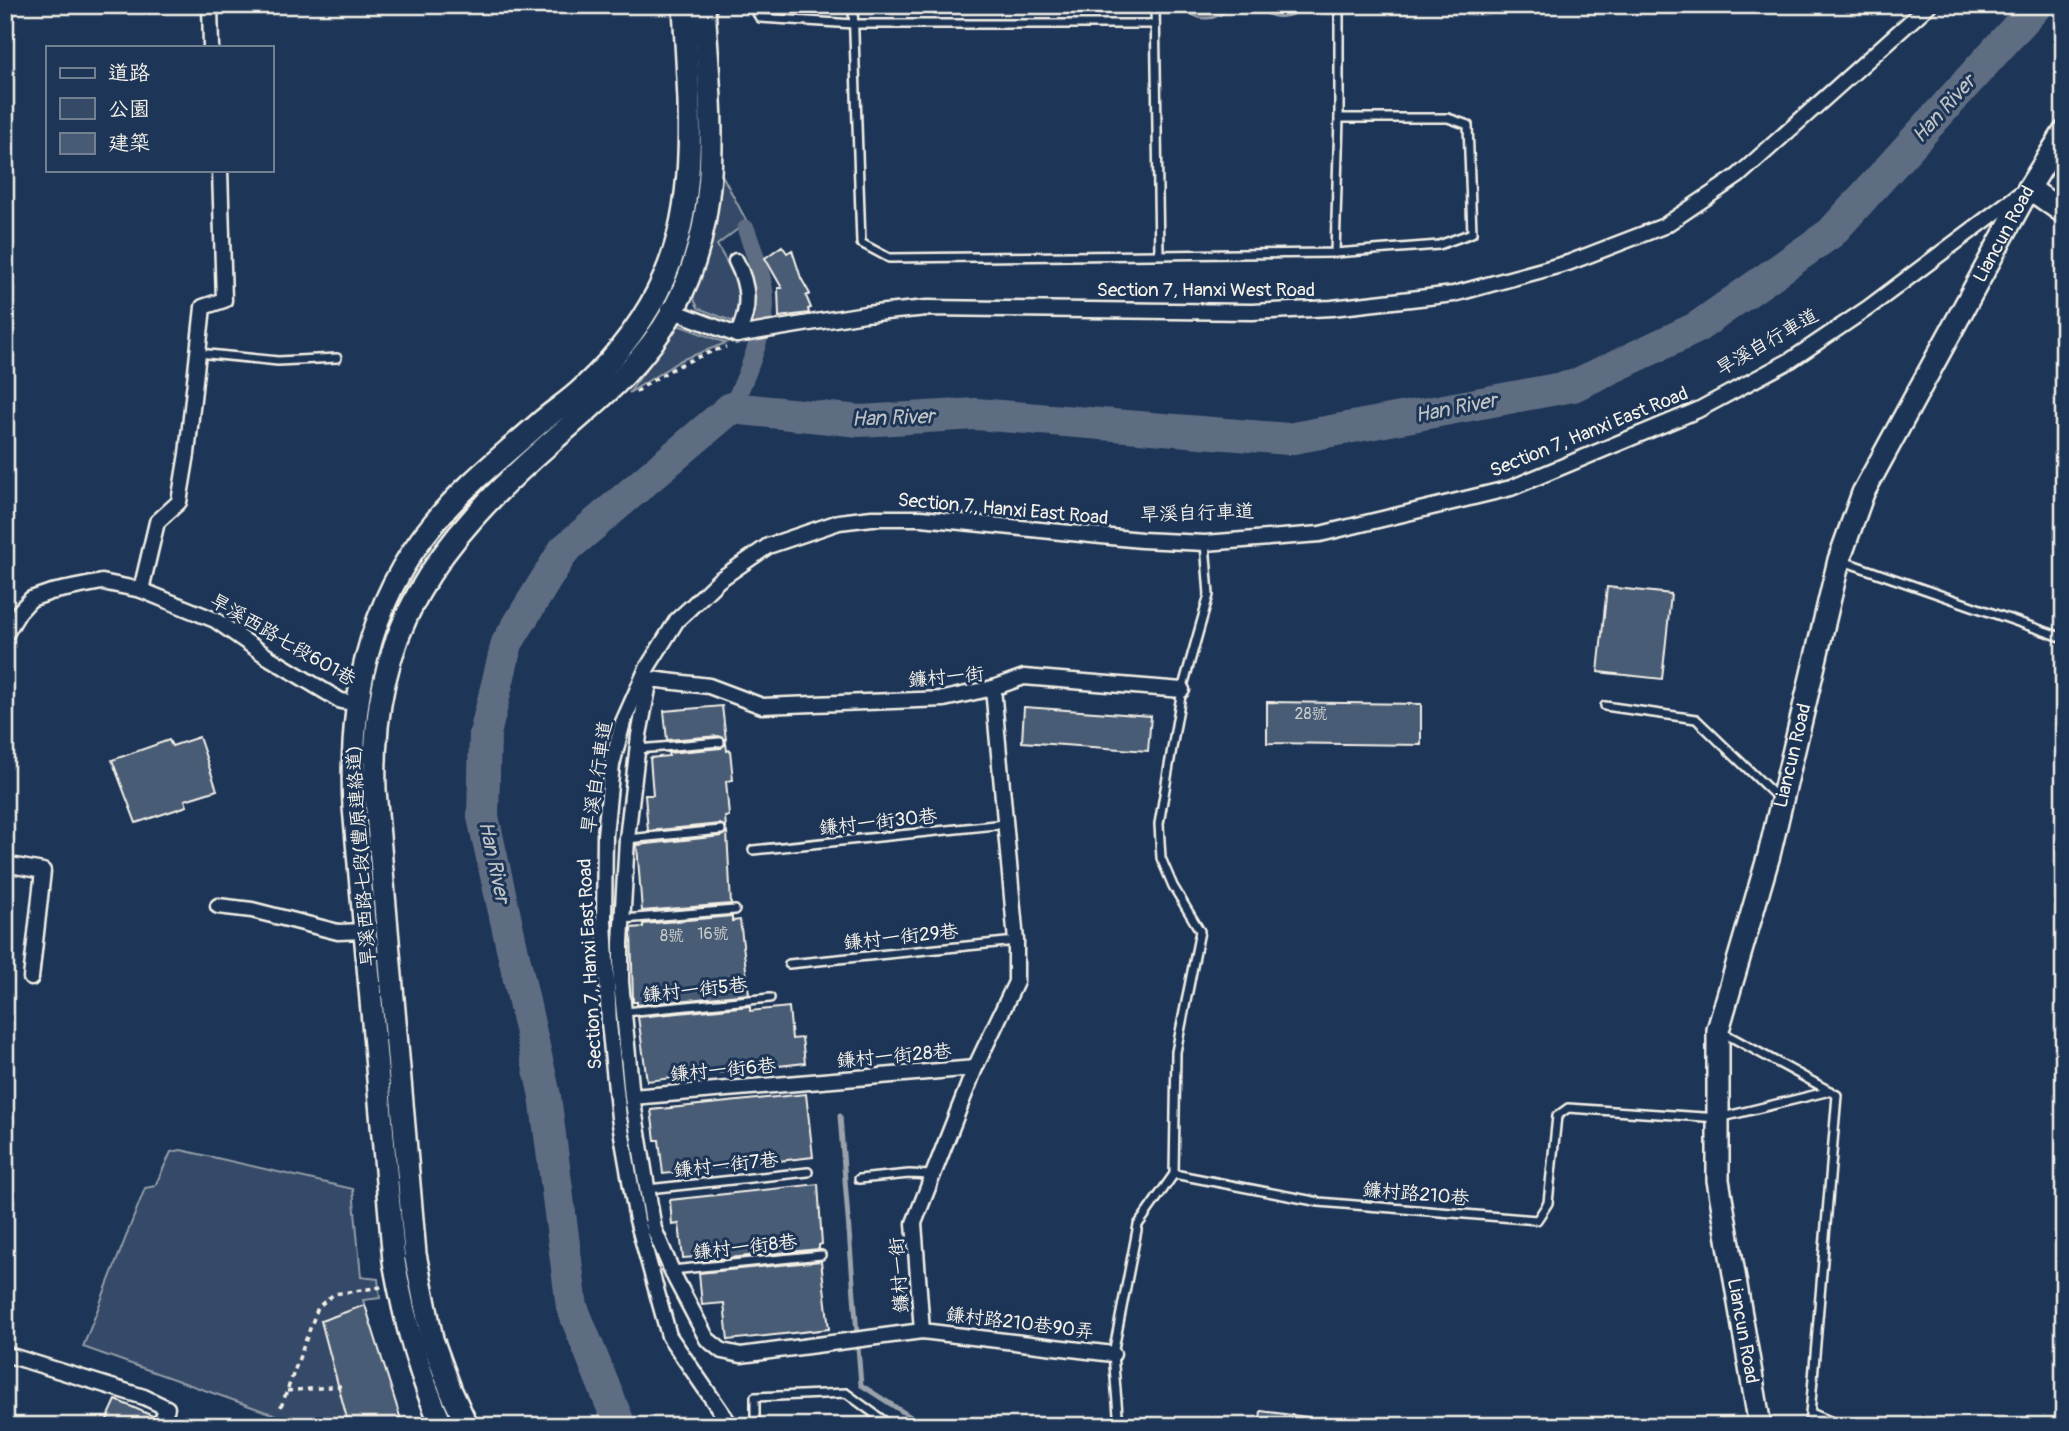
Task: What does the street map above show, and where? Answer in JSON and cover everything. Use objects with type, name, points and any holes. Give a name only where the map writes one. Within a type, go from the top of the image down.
[{"type":"street","points":[[210,5],[211,46]]},
{"type":"street","name":"旱溪西路七段(豐原連絡道)","points":[[442,1426],[425,1387],[413,1348],[394,1261],[352,764],[356,704],[368,652],[385,604],[408,559],[433,523],[478,478],[601,370],[652,303],[674,252],[684,210],[689,160],[689,122],[684,5]]},
{"type":"street","name":"旱溪西路七段(豐原連絡道)","points":[[467,1426],[450,1391],[432,1339],[415,1254],[375,790],[374,755],[379,699],[397,635],[438,560],[481,508],[628,372],[673,311],[695,258],[710,198],[711,133],[704,5]]},
{"type":"street","name":"Section 7, Hanxi West Road","points":[[652,303],[743,334],[864,314],[927,308],[1252,312],[1332,308],[1454,294],[1567,263],[1664,226],[1738,176],[1929,5]]},
{"type":"street","name":"Liancun Road","points":[[1760,1426],[1718,1180],[1718,1030],[1769,855],[1839,560],[1863,493],[2029,188],[2064,132]]},
{"type":"street","points":[[141,590],[157,522],[179,502],[204,307],[224,300],[220,172]]},
{"type":"street","points":[[2029,188],[2064,213]]},
{"type":"street","name":"Section 7, Hanxi East Road","points":[[731,1426],[669,1336],[637,1220],[619,1118],[608,1010],[604,835],[612,765],[623,722],[647,668],[677,620],[719,580],[768,546],[839,522],[872,518],[921,519],[1141,540],[1205,543],[1320,534],[1511,488],[1698,410],[1791,360],[1868,308],[2029,188]]},
{"type":"street","points":[[736,261],[744,277],[747,300],[743,334]]},
{"type":"street","name":"旱溪西路七段601巷","points":[[5,635],[19,612],[31,599],[51,592],[102,582],[141,590],[215,620],[268,657],[341,701],[356,704]]},
{"type":"street","points":[[993,688],[1024,677],[1182,691]]},
{"type":"street","name":"鐮村一街","points":[[650,679],[709,686],[762,706],[944,699],[993,688],[1016,940],[1016,982],[975,1068],[914,1223],[922,1331],[741,1355],[722,1351],[707,1339],[672,1270],[654,1229],[632,1097],[621,982],[626,839],[638,750],[650,679]]},
{"type":"street","points":[[5,864],[43,871],[31,978]]},
{"type":"street","points":[[218,906],[252,910],[338,932],[365,931]]},
{"type":"street","name":"鎌村一街28巷","points":[[817,1082],[975,1068]]},
{"type":"street","name":"鎌村一街6巷","points":[[632,1097],[817,1082]]},
{"type":"street","name":"鎌村路210巷90弄","points":[[922,1331],[1113,1354]]},
{"type":"street","points":[[5,1354],[144,1397],[167,1408],[159,1426]]},
{"type":"lane","points":[[752,5],[760,18],[854,24],[1155,24]]},
{"type":"lane","points":[[853,5],[861,243],[890,258],[1335,253],[1439,245],[1472,233],[1468,125],[1448,118],[1339,118]]},
{"type":"lane","points":[[1155,5],[1159,254]]},
{"type":"lane","points":[[1335,253],[1339,5]]},
{"type":"lane","points":[[198,353],[278,361],[337,358]]},
{"type":"lane","points":[[1119,1426],[1113,1354],[1138,1225],[1174,1174],[1176,1052],[1200,931],[1173,886],[1161,858],[1159,824],[1182,691],[1209,595],[1205,543]]},
{"type":"lane","points":[[1839,560],[2064,638]]},
{"type":"lane","points":[[1605,706],[1696,719],[1782,802]]},
{"type":"lane","points":[[638,750],[720,742]]},
{"type":"lane","name":"鎌村一街30巷","points":[[754,850],[1005,824]]},
{"type":"lane","points":[[626,839],[721,830]]},
{"type":"lane","points":[[623,919],[735,910]]},
{"type":"lane","name":"鎌村一街29巷","points":[[789,964],[1016,940]]},
{"type":"lane","name":"鎌村一街5巷","points":[[624,1013],[770,998]]},
{"type":"lane","points":[[1718,1030],[1837,1096],[1808,1426]]},
{"type":"lane","name":"鐮村路210巷","points":[[1174,1174],[1319,1202],[1537,1220],[1548,1203],[1558,1116],[1568,1108],[1719,1118],[1830,1091]]},
{"type":"lane","name":"鎌村一街7巷","points":[[647,1189],[808,1172]]},
{"type":"lane","points":[[859,1179],[909,1174],[933,1175]]},
{"type":"lane","name":"鎌村一街8巷","points":[[672,1270],[821,1255]]},
{"type":"lane","points":[[755,1426],[755,1397],[846,1393],[891,1426]]},
{"type":"lane","points":[[1811,1413],[1842,1426]]},
{"type":"path","points":[[634,394],[672,369],[702,354],[734,345],[743,334]]},
{"type":"path","points":[[281,1407],[318,1307],[334,1294],[384,1287]]},
{"type":"path","points":[[287,1391],[341,1386]]},
{"type":"green space","points":[[721,173],[747,222],[717,245],[729,265],[738,290],[734,322],[698,308],[692,295],[711,235]]},
{"type":"green space","points":[[678,325],[726,343],[681,360],[629,393]]},
{"type":"green space","points":[[181,1150],[353,1189],[361,1277],[378,1279],[380,1298],[363,1300],[401,1426],[306,1426],[83,1347],[145,1188],[155,1186],[171,1152]]},
{"type":"shaded area","points":[[1181,5],[1233,5],[1220,15],[1200,18]]},
{"type":"shaded area","points":[[1256,5],[1306,5],[1294,14],[1281,17],[1268,14]]},
{"type":"building","points":[[782,246],[787,253],[792,250],[801,278],[810,294],[806,296],[811,308],[808,309],[809,313],[779,317],[778,288],[782,288],[765,258]]},
{"type":"building","points":[[1607,587],[1671,594],[1662,679],[1598,672]]},
{"type":"building","points":[[1267,702],[1421,704],[1421,745],[1267,743]]},
{"type":"building","points":[[722,706],[726,740],[719,736],[667,740],[664,711]]},
{"type":"building","points":[[1024,707],[1151,716],[1148,751],[1022,742]]},
{"type":"building","points":[[199,737],[217,790],[185,800],[187,806],[136,823],[112,760],[169,740],[172,746]]},
{"type":"building","points":[[726,743],[727,751],[730,750],[733,780],[726,781],[729,816],[725,817],[726,827],[720,824],[648,831],[645,795],[653,795],[650,758],[669,756],[668,753],[721,748]]},
{"type":"building","points":[[727,832],[731,904],[642,911],[637,845],[722,836]]},
{"type":"building","points":[[732,916],[732,921],[740,920],[749,994],[637,1005],[637,1002],[633,1002],[631,928],[643,927],[643,924]]},
{"type":"building","points":[[750,1006],[750,1011],[789,1007],[792,1039],[802,1038],[805,1063],[647,1081],[638,1017]]},
{"type":"building","points":[[806,1094],[813,1157],[663,1174],[659,1140],[655,1140],[651,1110]]},
{"type":"building","points":[[818,1184],[822,1244],[819,1249],[698,1261],[697,1257],[683,1258],[679,1224],[672,1225],[670,1200]]},
{"type":"building","points":[[821,1261],[829,1329],[728,1340],[724,1303],[702,1305],[699,1273]]},
{"type":"building","points":[[365,1305],[403,1426],[349,1426],[321,1321]]},
{"type":"building","points":[[116,1400],[153,1416],[150,1426],[104,1426]]},
{"type":"building","points":[[1261,1411],[1308,1417],[1307,1426],[1259,1426]]},
{"type":"waterway","name":"Han River","points":[[620,1426],[572,1307],[545,1096],[483,817],[485,734],[507,643],[564,550],[731,408],[860,421],[976,414],[1288,439],[1573,386],[1696,328],[1831,233],[2037,5]]},
{"type":"waterway","points":[[731,408],[753,357],[762,328],[765,304],[763,285],[746,229]]},
{"type":"waterway","points":[[840,1116],[861,1385],[914,1419],[917,1426]]}]
